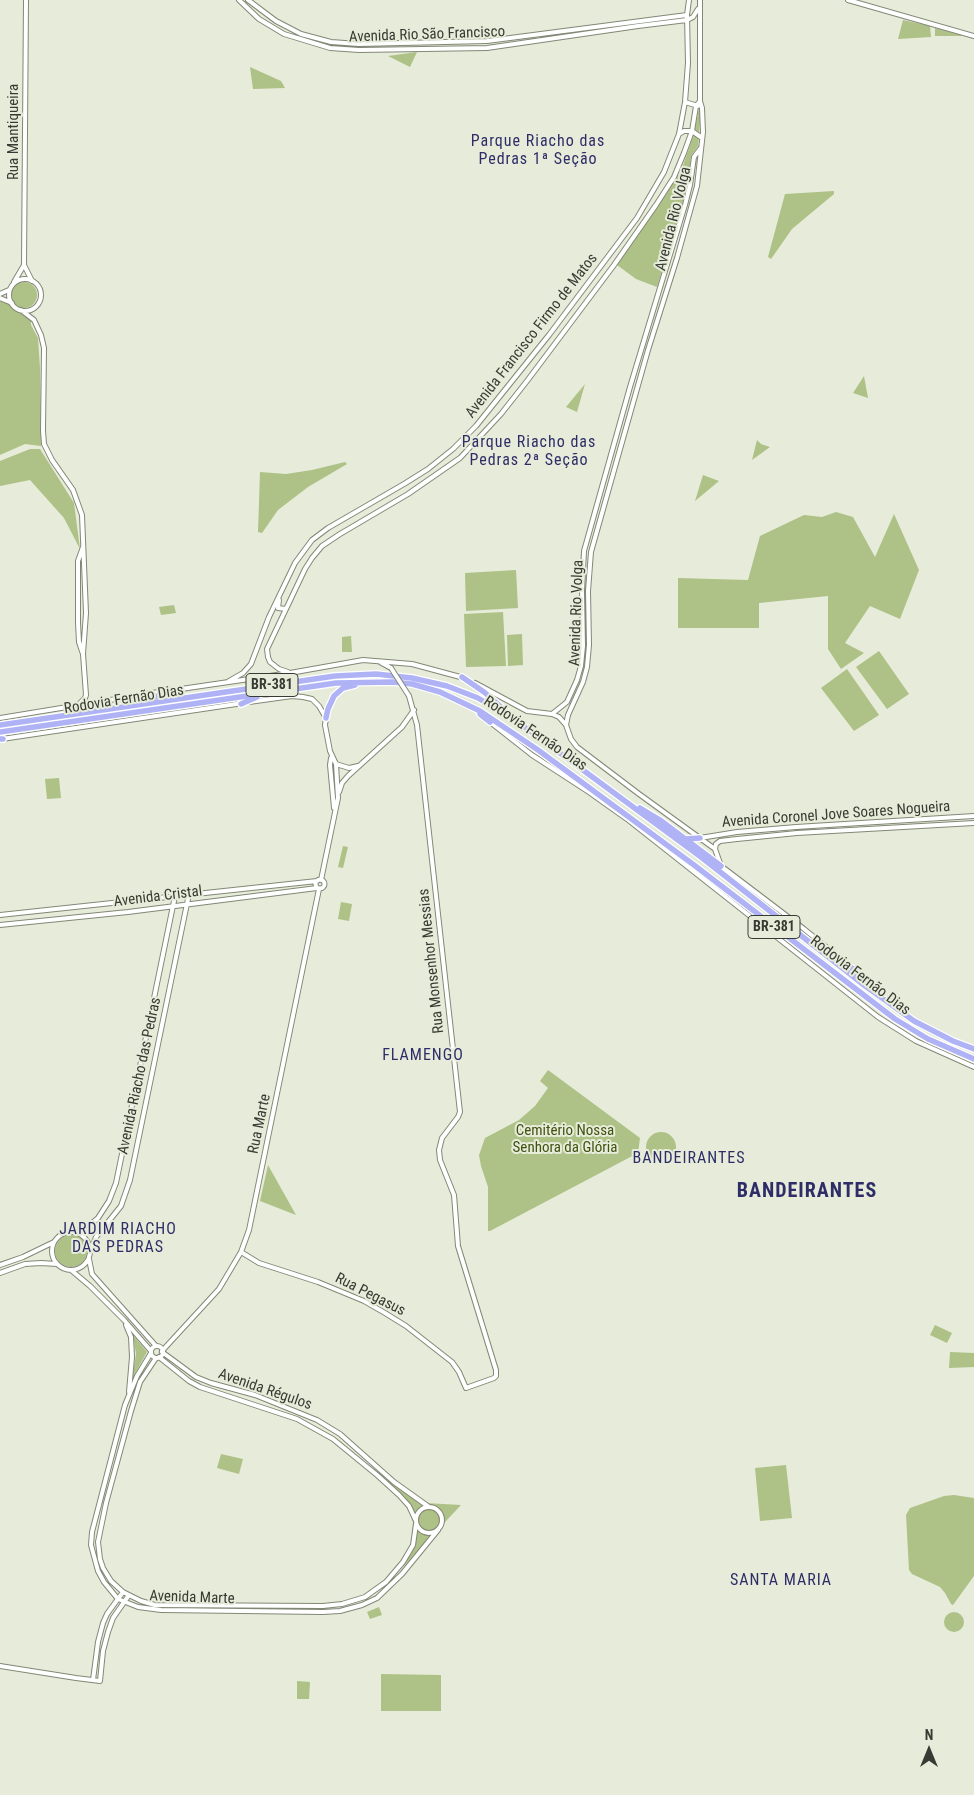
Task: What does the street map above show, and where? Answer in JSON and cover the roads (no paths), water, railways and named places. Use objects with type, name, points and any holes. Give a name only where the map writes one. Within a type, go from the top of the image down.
[{"type":"highway","name":"Rodovia Fernão Dias","points":[[0,725],[335,676],[376,674],[412,678],[447,686],[478,698],[514,720],[701,856],[864,985],[914,1021],[974,1049]]},
{"type":"highway","points":[[462,677],[484,692],[514,720]]},
{"type":"highway","points":[[326,718],[334,696],[344,688],[354,685],[393,682]]},
{"type":"highway","name":"Rodovia Fernão Dias","points":[[0,732],[336,683],[393,682],[412,684],[440,692],[467,704],[503,725],[583,782],[729,891],[858,993],[894,1019],[928,1039],[974,1059]]},
{"type":"highway","points":[[241,704],[253,698],[296,688]]},
{"type":"highway","points":[[120,707],[131,702],[181,689]]},
{"type":"highway","points":[[467,704],[490,722]]},
{"type":"highway","name":"BR-381","points":[[618,796],[660,820],[721,866]]},
{"type":"highway","points":[[685,838],[700,838]]},
{"type":"highway","name":"BR-381","points":[[852,968],[881,997]]},
{"type":"street","name":"Rua Mantiqueira","points":[[26,0],[24,265],[32,281]]},
{"type":"street","name":"Avenida Rio São Francisco","points":[[239,0],[260,18],[284,34],[330,48],[343,49],[487,48],[687,20]]},
{"type":"street","name":"Avenida Rio São Francisco","points":[[248,0],[276,21],[301,34],[331,42],[358,44],[487,41],[687,15]]},
{"type":"street","name":"Avenida Francisco Firmo de Matos","points":[[225,683],[243,673],[251,664],[269,617],[295,563],[312,540],[328,528],[428,469],[453,449],[476,426],[550,335],[637,218],[664,172],[679,134],[685,102],[688,63],[687,15],[689,0]]},
{"type":"street","points":[[848,0],[974,36]]},
{"type":"street","points":[[687,20],[696,13],[700,2]]},
{"type":"street","points":[[700,2],[701,147]]},
{"type":"street","name":"Avenida Francisco Firmo de Matos","points":[[290,673],[279,669],[270,662],[267,649],[305,569],[322,546],[408,494],[460,458],[501,414],[608,273],[656,205],[677,171],[692,131],[696,106],[700,101]]},
{"type":"street","points":[[685,102],[702,108]]},
{"type":"street","points":[[679,134],[684,131],[692,131],[702,138]]},
{"type":"street","name":"Avenida Rio Volga","points":[[552,714],[567,702],[581,666],[583,646],[582,591],[586,544],[630,387],[686,205],[694,158],[701,147]]},
{"type":"street","name":"Avenida Rio Volga","points":[[566,725],[568,715],[583,682],[587,667],[589,645],[588,591],[591,552],[648,350],[692,206],[701,147]]},
{"type":"street","name":"Rua Mantiqueira","points":[[14,283],[24,265]]},
{"type":"street","points":[[0,294],[9,290],[14,283],[21,280],[32,281],[39,287],[41,295],[34,307],[34,320]]},
{"type":"street","points":[[9,290],[12,303]]},
{"type":"street","points":[[0,298],[12,303],[34,320],[42,335],[44,348],[44,444],[52,460],[73,490],[82,515],[86,613],[83,654]]},
{"type":"street","points":[[21,310],[34,307]]},
{"type":"street","points":[[493,406],[499,408],[501,414]]},
{"type":"street","points":[[404,484],[408,494]]},
{"type":"street","points":[[78,705],[86,695],[83,654],[79,636],[79,554],[82,547]]},
{"type":"street","points":[[79,554],[85,558]]},
{"type":"street","points":[[282,591],[278,608],[286,609]]},
{"type":"street","points":[[79,636],[85,636]]},
{"type":"street","name":"Rodovia Fernão Dias","points":[[377,660],[412,664],[462,677],[527,711],[552,714],[566,725],[571,739],[577,747],[638,794],[715,849]]},
{"type":"street","name":"BR-381","points":[[0,718],[290,673],[349,662],[377,660]]},
{"type":"street","name":"Rua Monsenhor Messias","points":[[377,660],[391,668],[409,696],[417,725],[460,1112],[458,1118],[442,1138],[440,1156],[454,1195],[458,1246],[496,1370],[494,1378]]},
{"type":"street","name":"BR-381","points":[[1,739],[292,696],[312,699],[326,718]]},
{"type":"street","points":[[319,880],[324,885],[323,888],[318,888],[315,884],[319,880],[342,783],[402,727],[414,710]]},
{"type":"street","points":[[326,718],[325,725],[332,757],[336,764],[338,798]]},
{"type":"street","name":"Rodovia Fernão Dias","points":[[490,722],[532,755],[627,819],[878,1017],[916,1042],[974,1067]]},
{"type":"street","points":[[332,757],[330,765],[332,800],[335,810]]},
{"type":"street","points":[[330,765],[336,764],[349,768],[362,764]]},
{"type":"street","name":"Avenida Coronel Jove Soares Nogueira","points":[[700,838],[737,832],[820,825],[974,816]]},
{"type":"street","name":"Avenida Coronel Jove Soares Nogueira","points":[[715,849],[716,844],[720,841],[737,839],[974,823]]},
{"type":"street","points":[[820,825],[820,832]]},
{"type":"street","points":[[737,832],[737,839]]},
{"type":"street","points":[[715,849],[721,866]]},
{"type":"street","name":"Rodovia Fernão Dias","points":[[721,866],[852,968]]},
{"type":"street","name":"Avenida Cristal","points":[[0,915],[319,880]]},
{"type":"street","name":"Avenida Cristal","points":[[0,926],[318,888]]},
{"type":"street","name":"Rua Marte","points":[[151,1352],[153,1348],[160,1349],[172,1340],[219,1289],[241,1252],[249,1230],[281,1083],[318,888]]},
{"type":"street","name":"Avenida Riacho das Pedras","points":[[90,1252],[96,1237],[121,1206],[130,1180],[189,894]]},
{"type":"street","name":"Avenida Riacho das Pedras","points":[[74,1232],[85,1229],[98,1218],[109,1201],[116,1183],[175,896]]},
{"type":"street","points":[[27,911],[30,916],[29,923]]},
{"type":"street","points":[[0,1265],[23,1257],[54,1242],[60,1235],[74,1232],[87,1241],[90,1252],[89,1258],[82,1267],[71,1270],[61,1268],[52,1254],[54,1242]]},
{"type":"street","name":"Rua Pegasus","points":[[241,1252],[259,1264],[318,1282],[364,1301],[406,1326],[452,1362],[466,1388],[494,1378]]},
{"type":"street","name":"Avenida Régulos","points":[[89,1258],[92,1274],[160,1349],[185,1370],[204,1380],[255,1396],[317,1420],[340,1434],[394,1482],[430,1507]]},
{"type":"street","points":[[0,1273],[25,1264],[41,1262],[57,1264]]},
{"type":"street","points":[[71,1270],[124,1320],[151,1352]]},
{"type":"street","points":[[124,1320],[130,1338],[132,1357],[129,1396]]},
{"type":"street","name":"Avenida Marte","points":[[160,1349],[158,1358],[140,1382],[100,1525],[98,1550],[103,1568],[111,1581],[123,1592],[155,1604],[231,1606],[323,1606],[342,1604],[365,1597],[379,1588],[397,1570],[412,1545],[416,1523]]},
{"type":"street","name":"Avenida Régulos","points":[[151,1352],[189,1382],[297,1419],[333,1439],[399,1495],[409,1506],[416,1523]]},
{"type":"street","name":"Avenida Marte","points":[[151,1352],[137,1376],[129,1396],[92,1532],[91,1545],[98,1571],[104,1582],[125,1603],[155,1610],[340,1611],[377,1598],[402,1574],[438,1530]]},
{"type":"street","points":[[120,1426],[126,1428]]},
{"type":"street","points":[[430,1507],[436,1509],[442,1516],[442,1522],[438,1530],[426,1533],[420,1530],[416,1523],[418,1512],[423,1508],[430,1507]]},
{"type":"street","points":[[98,1571],[103,1568]]},
{"type":"street","points":[[397,1570],[402,1574]]},
{"type":"street","points":[[93,1680],[98,1642],[103,1623],[107,1614],[123,1592]]},
{"type":"street","points":[[0,1666],[100,1681],[103,1651],[108,1632],[113,1618],[129,1595]]},
{"type":"street","points":[[231,1606],[231,1611]]},
{"type":"street","points":[[323,1606],[323,1612]]},
{"type":"district","name":"Parque Riacho das Pedras 1ª Seção","points":[[538,151]]},
{"type":"district","name":"Parque Riacho das Pedras 2ª Seção","points":[[529,452]]},
{"type":"district","name":"FLAMENGO","points":[[423,1056]]},
{"type":"district","name":"BANDEIRANTES","points":[[689,1159]]},
{"type":"district","name":"BANDEIRANTES","points":[[807,1192]]},
{"type":"district","name":"JARDIM RIACHO DAS PEDRAS","points":[[118,1239]]},
{"type":"district","name":"SANTA MARIA","points":[[781,1581]]},
{"type":"park label","name":"Cemitério Nossa Senhora da Glória","points":[[565,1140]]}]
